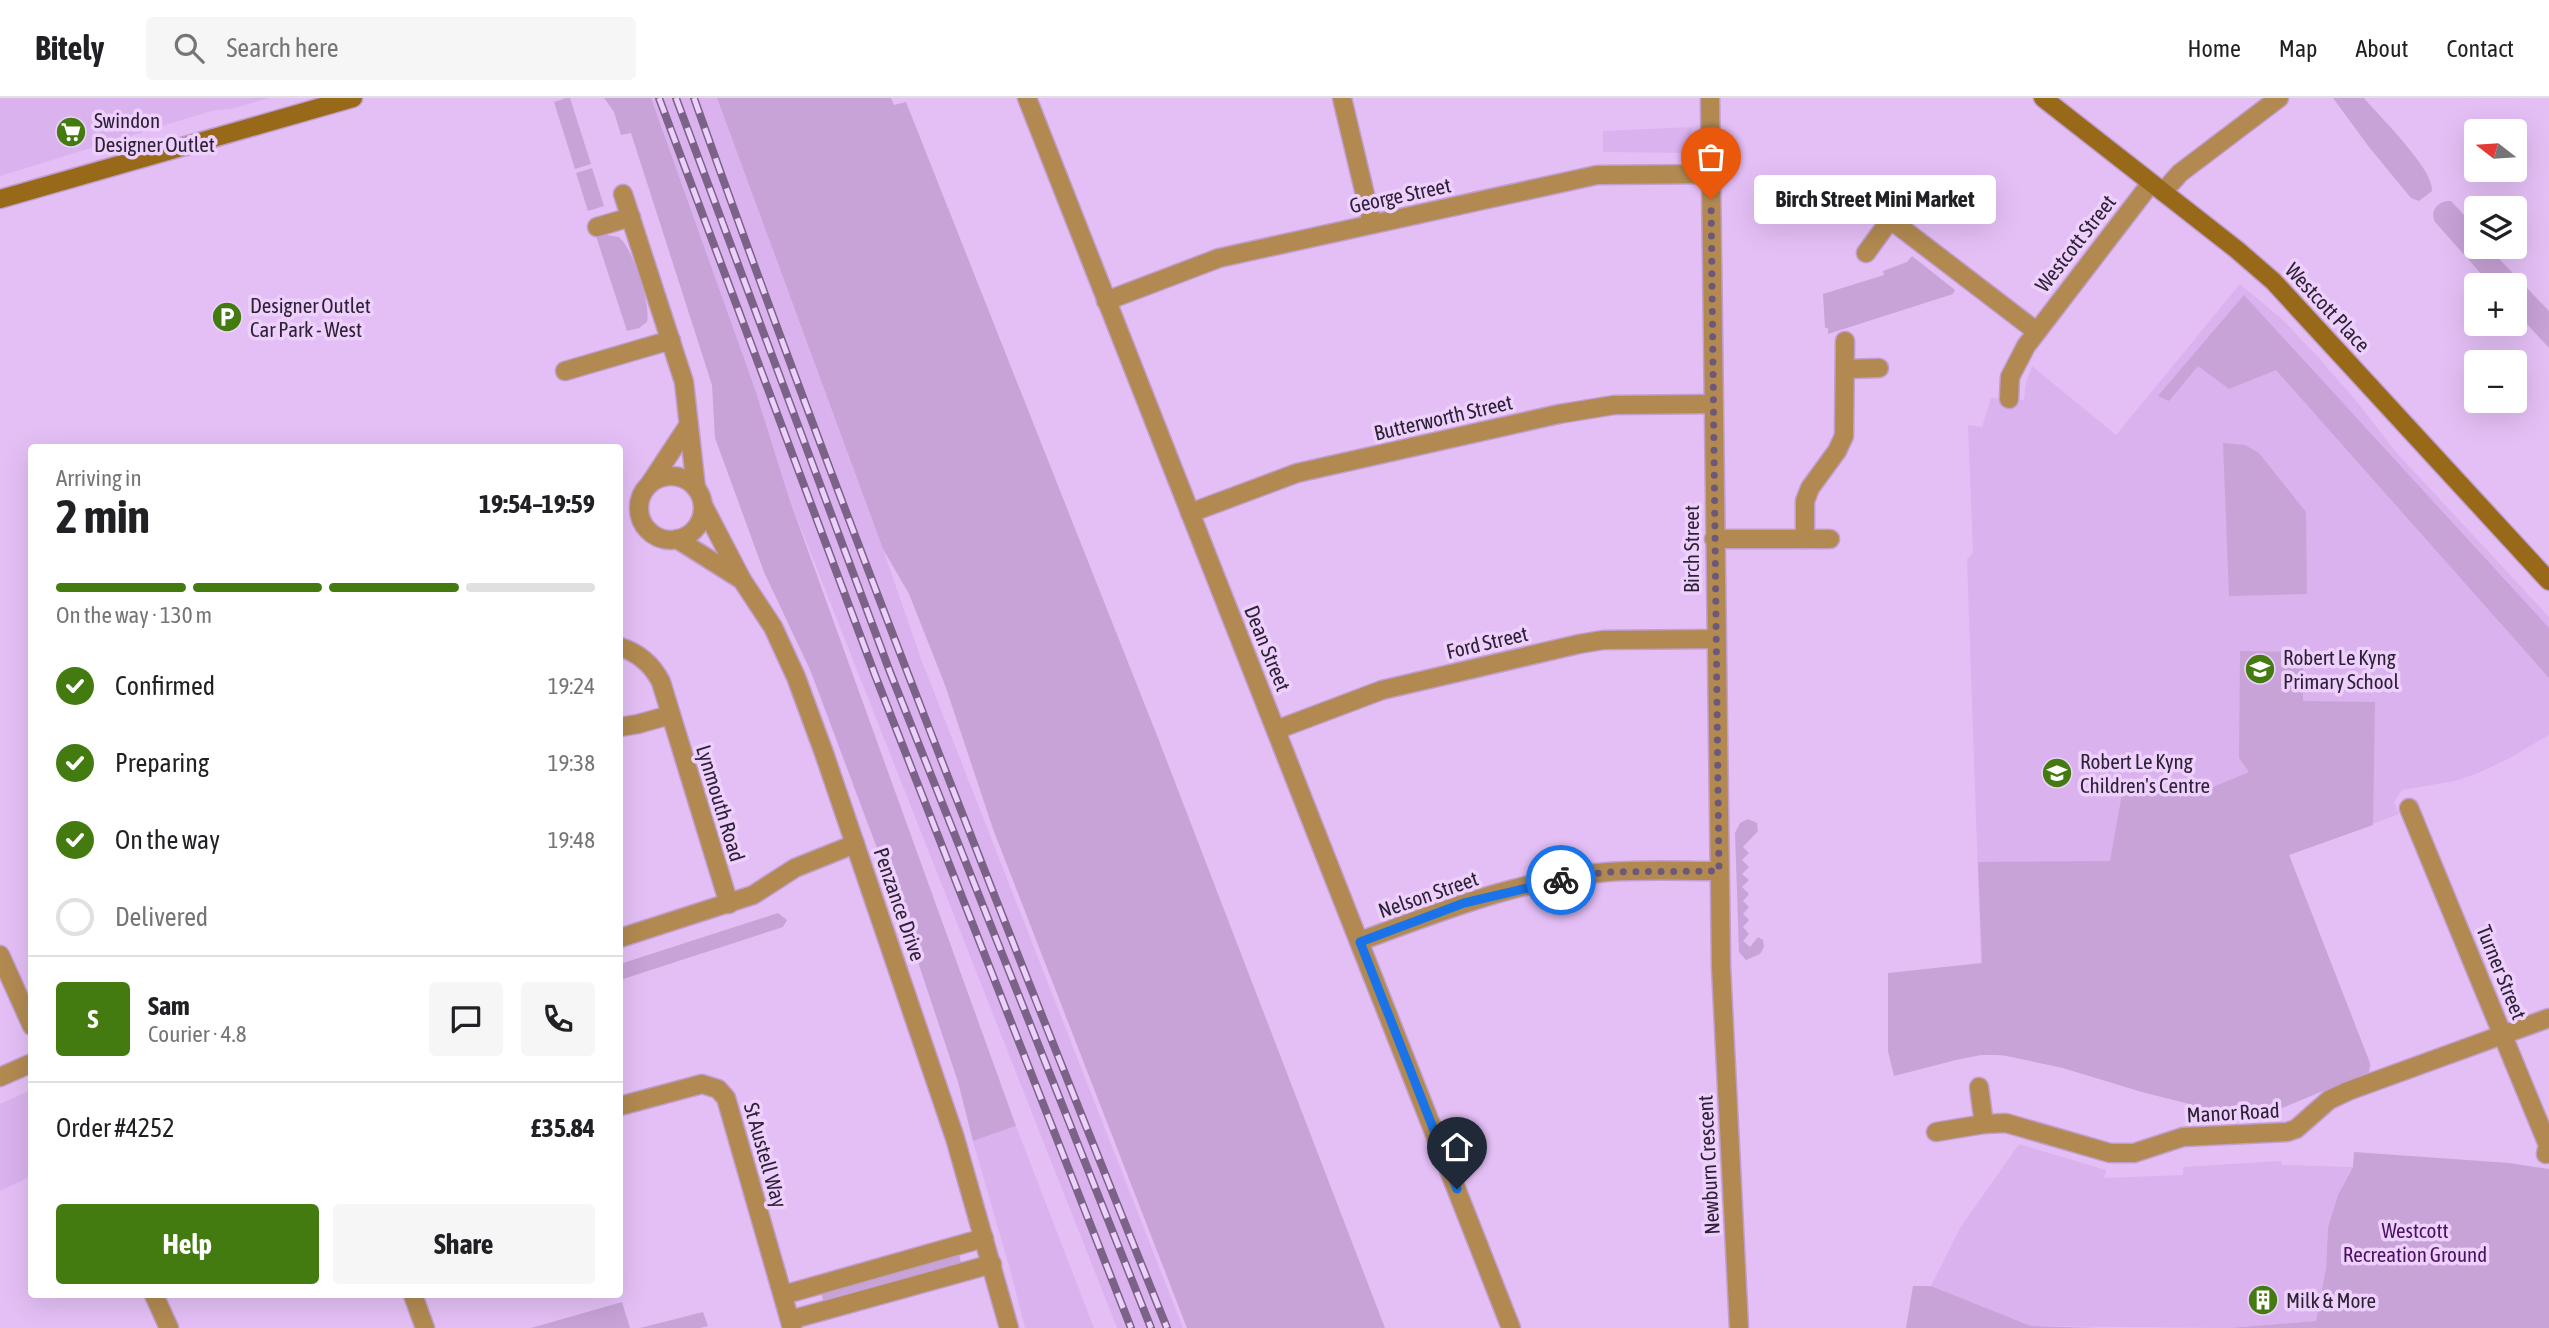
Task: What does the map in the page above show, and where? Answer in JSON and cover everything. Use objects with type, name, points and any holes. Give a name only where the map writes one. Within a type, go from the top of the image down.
[{"type":"main road","points":[[0,199],[353,98]]},
{"type":"main road","name":"Westcott Place","points":[[2043,98],[2245,256],[2289,297],[2549,582]]},
{"type":"street","name":"Dean Street","points":[[1027,98],[1511,1328]]},
{"type":"street","points":[[1342,98],[1372,224]]},
{"type":"street","name":"Birch Street","points":[[1710,98],[1715,639],[1722,999]]},
{"type":"street","name":"Westcott Street","points":[[2009,399],[2010,377],[2017,360],[2036,331],[2157,188],[2279,98]]},
{"type":"street","name":"George Street","points":[[1106,301],[1219,258],[1597,175],[1711,174]]},
{"type":"street","points":[[623,194],[687,395],[696,488],[742,580]]},
{"type":"street","points":[[1870,204],[2036,331]]},
{"type":"street","points":[[597,227],[631,216]]},
{"type":"street","points":[[1866,253],[1890,220]]},
{"type":"street","points":[[565,371],[671,340]]},
{"type":"street","points":[[1805,539],[1805,501],[1810,488],[1837,451],[1844,436],[1845,341]]},
{"type":"street","points":[[1846,369],[1879,368]]},
{"type":"street","name":"Butterworth Street","points":[[1190,513],[1297,473],[1559,414],[1614,405],[1713,404]]},
{"type":"street","name":"Penzance Drive","points":[[688,426],[645,489],[640,501],[642,521],[649,531],[659,538],[677,540],[742,580],[764,612],[787,656],[815,728],[955,1138],[1009,1328]]},
{"type":"street","points":[[651,483],[663,477],[674,476],[687,480],[696,488]]},
{"type":"street","points":[[677,540],[696,528],[701,519],[703,505]]},
{"type":"street","points":[[1714,539],[1830,539]]},
{"type":"street","name":"Ford Street","points":[[1276,730],[1382,690],[1603,640],[1715,639]]},
{"type":"street","name":"Lynmouth Road","points":[[623,647],[635,652],[656,673],[729,904]]},
{"type":"street","points":[[623,726],[670,715]]},
{"type":"street","name":"Turner Street","points":[[2409,808],[2547,1145],[2546,1154]]},
{"type":"street","points":[[623,937],[729,904],[761,891],[795,868],[855,844]]},
{"type":"street","name":"Nelson Street","points":[[1360,942],[1464,903],[1556,881],[1605,872],[1719,871]]},
{"type":"street","points":[[0,955],[28,1017]]},
{"type":"street","name":"Newburn Crescent","points":[[1722,999],[1739,1328]]},
{"type":"street","name":"Manor Road","points":[[1936,1132],[2007,1123],[2110,1153],[2134,1153],[2183,1137],[2293,1131],[2329,1100],[2348,1091],[2549,1018]]},
{"type":"street","points":[[0,1077],[28,1065]]},
{"type":"street","name":"St Austell Way","points":[[623,1105],[695,1085],[713,1087],[726,1098],[791,1324],[992,1264]]},
{"type":"street","points":[[1979,1087],[1984,1124]]},
{"type":"street","points":[[783,1295],[985,1238]]},
{"type":"street","points":[[155,1298],[169,1328]]},
{"type":"street","points":[[414,1298],[425,1328]]},
{"type":"shaded area","name":"Swindon Designer Outlet","points":[[0,98],[269,98],[231,109],[211,111],[0,176]]},
{"type":"shaded area","points":[[651,98],[717,98],[921,659],[1183,1328],[1117,1328],[789,498],[755,389]]},
{"type":"shaded area","points":[[1692,127],[1693,150],[1689,153],[1603,152],[1603,131]]},
{"type":"shaded area","name":"Robert Le Kyng Primary School","points":[[2240,284],[2283,320],[2318,357],[2396,452],[2549,617],[2549,735],[2478,773],[2455,781],[2402,790],[2394,802],[2399,814],[2289,855],[2371,1066],[2369,1072],[2253,1120],[2142,1092],[2063,1068],[2016,1057],[1993,1055],[1981,963],[1967,559],[1973,553],[1968,425],[1982,427],[1991,398],[2024,400],[2032,366],[2116,435]]},
{"type":"shaded area","points":[[28,1091],[28,1177],[0,1191],[0,1104]]},
{"type":"shaded area","points":[[1016,1126],[1094,1328],[1025,1328],[973,1141]]},
{"type":"shaded area","points":[[2019,1144],[2106,1170],[2104,1178],[2183,1175],[2183,1167],[2281,1161],[2282,1165],[2353,1167],[2338,1195],[2328,1227],[2326,1268],[2316,1321],[2229,1328],[2031,1326],[1931,1286],[1960,1228]]},
{"type":"green space","points":[[570,98],[591,164],[575,169],[554,102]]},
{"type":"green space","points":[[604,98],[651,98],[755,389],[789,498],[1016,1126],[973,1141],[958,1082],[905,923],[811,672],[764,572],[715,438],[712,385],[631,133],[621,135],[614,112]]},
{"type":"green space","points":[[717,98],[891,98],[894,105],[906,102],[1158,738],[1385,1328],[1187,1328],[993,829],[945,685],[909,594],[883,549]]},
{"type":"green space","points":[[2333,98],[2364,98],[2425,170],[2432,191],[2419,201],[2411,198]]},
{"type":"green space","points":[[592,168],[604,206],[588,211],[576,173]]},
{"type":"green space","points":[[2451,201],[2464,215],[2464,255],[2433,218],[2434,210],[2443,202]]},
{"type":"green space","points":[[595,233],[619,237],[630,253],[640,278],[648,314],[647,322],[639,328],[627,331]]},
{"type":"green space","points":[[1912,256],[1955,290],[1953,294],[1828,334],[1828,328],[1825,328],[1823,294],[1884,275],[1883,271],[1907,262]]},
{"type":"green space","points":[[2468,259],[2499,259],[2513,273],[2480,273]]},
{"type":"green space","points":[[2527,288],[2549,311],[2549,348],[2527,324]]},
{"type":"green space","points":[[2244,295],[2549,628],[2549,678],[2276,370],[2229,389],[2198,366],[2169,401],[2158,396]]},
{"type":"green space","points":[[2223,443],[2245,445],[2259,453],[2306,512],[2307,594],[2229,596]]},
{"type":"green space","points":[[2240,651],[2303,652],[2303,701],[2375,702],[2373,825],[2289,855],[2370,1063],[2369,1072],[2253,1120],[2142,1092],[2063,1068],[2002,1055],[1981,1055],[1894,1076],[1888,1051],[1888,973],[1982,963],[1978,862],[2110,861],[2123,788],[2206,790],[2249,772],[2239,758]]},
{"type":"green space","points":[[1748,819],[1757,823],[1758,831],[1743,847],[1749,853],[1742,860],[1749,867],[1742,874],[1749,880],[1742,887],[1749,894],[1743,901],[1749,907],[1743,914],[1749,920],[1743,927],[1749,934],[1743,941],[1750,947],[1758,937],[1763,940],[1764,947],[1760,954],[1746,960],[1739,952],[1735,833],[1740,823]]},
{"type":"green space","points":[[778,913],[787,920],[783,927],[623,979],[623,963]]},
{"type":"green space","name":"Westcott Recreation Ground","points":[[2354,1152],[2509,1163],[2549,1169],[2549,1328],[2229,1328],[2316,1321],[2326,1268],[2328,1227],[2338,1195],[2353,1167]]},
{"type":"green space","points":[[959,1254],[961,1262],[823,1300],[821,1293]]},
{"type":"green space","points":[[1913,1286],[1931,1286],[2031,1326],[2096,1328],[1906,1328]]},
{"type":"green space","points":[[622,1302],[630,1328],[531,1328]]},
{"type":"green space","points":[[703,1312],[708,1326],[640,1328]]},
{"type":"railway","points":[[659,98],[875,675],[1131,1328]]},
{"type":"railway","points":[[676,98],[890,672],[1151,1328]]},
{"type":"railway","points":[[694,98],[807,408],[924,716],[1167,1328]]},
{"type":"way so far","points":[[1561,880],[1605,872],[1719,871],[1711,199]]},
{"type":"place","name":"Swindon Designer Outlet","points":[[71,132]]},
{"type":"place","name":"Birch Street Mini Market","points":[[1711,199]]},
{"type":"place","name":"Designer Outlet Car Park - West","points":[[227,317]]},
{"type":"place","name":"Robert Le Kyng Primary School","points":[[2260,669]]},
{"type":"place","name":"Robert Le Kyng Children's Centre","points":[[2057,773]]},
{"type":"place","name":"Milk & More","points":[[2263,1300]]},
{"type":"route","points":[[1457,1189],[1360,942],[1486,896],[1561,880]]}]
